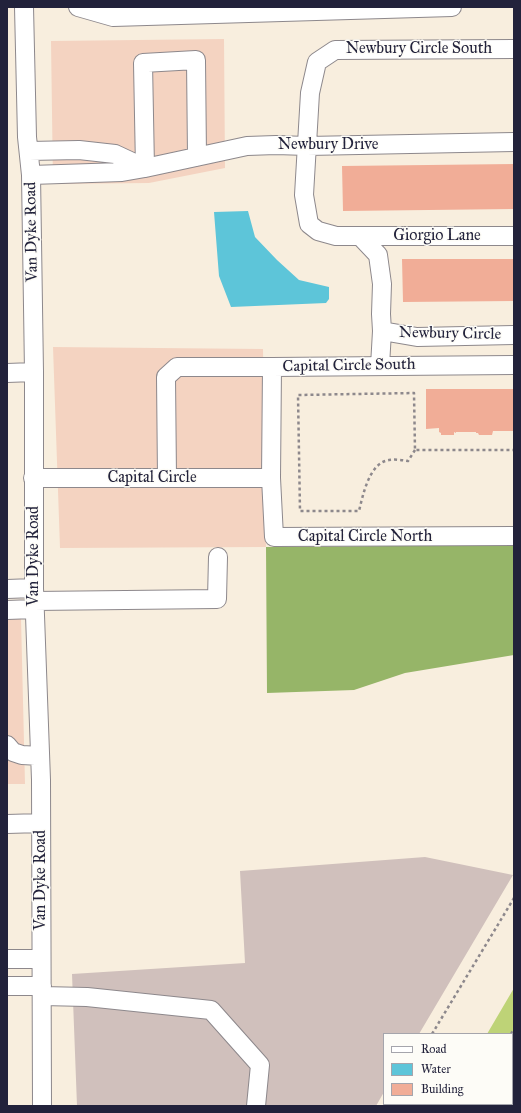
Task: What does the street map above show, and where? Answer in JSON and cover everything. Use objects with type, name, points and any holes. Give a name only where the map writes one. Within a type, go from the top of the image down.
[{"type":"street","name":"Van Dyke Road","points":[[27,7],[27,137],[31,175],[34,372],[34,600],[41,823],[42,1106]]},
{"type":"street","points":[[78,7],[112,17],[140,12],[452,7]]},
{"type":"street","name":"Newbury Circle South","points":[[307,146],[310,93],[317,62],[335,50],[514,49]]},
{"type":"street","points":[[28,151],[79,150],[115,154],[145,168],[143,63],[196,60],[197,157]]},
{"type":"street","name":"Newbury Drive","points":[[31,175],[122,172],[157,166],[247,146],[514,142]]},
{"type":"street","points":[[307,146],[304,195],[309,224],[318,231],[336,236],[360,236]]},
{"type":"street","name":"Giorgio Lane","points":[[360,236],[514,236]]},
{"type":"street","name":"Newbury Circle","points":[[360,236],[378,255],[382,284],[382,331],[417,337],[514,335]]},
{"type":"street","points":[[380,366],[382,331]]},
{"type":"street","name":"Capital Circle South","points":[[271,478],[272,367],[514,364]]},
{"type":"street","points":[[167,478],[166,377],[178,366],[272,367]]},
{"type":"street","points":[[7,373],[34,372]]},
{"type":"street","name":"Capital Circle","points":[[33,478],[271,478]]},
{"type":"street","name":"Capital Circle North","points":[[271,478],[274,537],[514,536]]},
{"type":"street","points":[[7,610],[34,600],[217,599],[218,557]]},
{"type":"street","points":[[7,589],[34,600]]},
{"type":"street","points":[[7,745],[13,752],[22,755],[40,756]]},
{"type":"street","points":[[7,824],[41,823]]},
{"type":"street","points":[[7,959],[41,959]]},
{"type":"street","points":[[7,986],[87,997],[211,1010],[260,1065],[256,1106]]},
{"type":"path","points":[[414,393],[415,450],[408,461],[388,460],[378,466],[368,479],[359,511],[300,512],[298,395],[414,393]]},
{"type":"path","points":[[415,450],[514,450]]},
{"type":"path","points":[[433,1033],[514,898]]},
{"type":"shaded area","points":[[224,39],[225,168],[149,183],[53,184],[51,41]]},
{"type":"shaded area","points":[[53,347],[263,349],[266,547],[60,548]]},
{"type":"shaded area","points":[[21,618],[25,784],[7,784],[7,619]]},
{"type":"shaded area","points":[[425,857],[513,875],[420,1033],[383,1033],[383,1094],[376,1106],[77,1106],[72,974],[245,963],[240,871]]},
{"type":"green space","points":[[514,545],[514,655],[405,673],[354,690],[267,693],[266,547]]},
{"type":"green space","points":[[514,988],[514,1106],[445,1106],[513,1105],[513,1033],[488,1033]]},
{"type":"water","points":[[248,211],[255,237],[277,260],[299,280],[329,287],[329,299],[326,303],[231,307],[219,276],[214,212]]},
{"type":"building","points":[[514,164],[514,209],[343,211],[342,166]]},
{"type":"building","points":[[402,259],[514,259],[514,301],[403,302]]},
{"type":"building","points":[[426,389],[514,389],[514,431],[493,431],[492,435],[479,435],[476,432],[454,432],[454,435],[441,435],[439,428],[426,429]]}]
